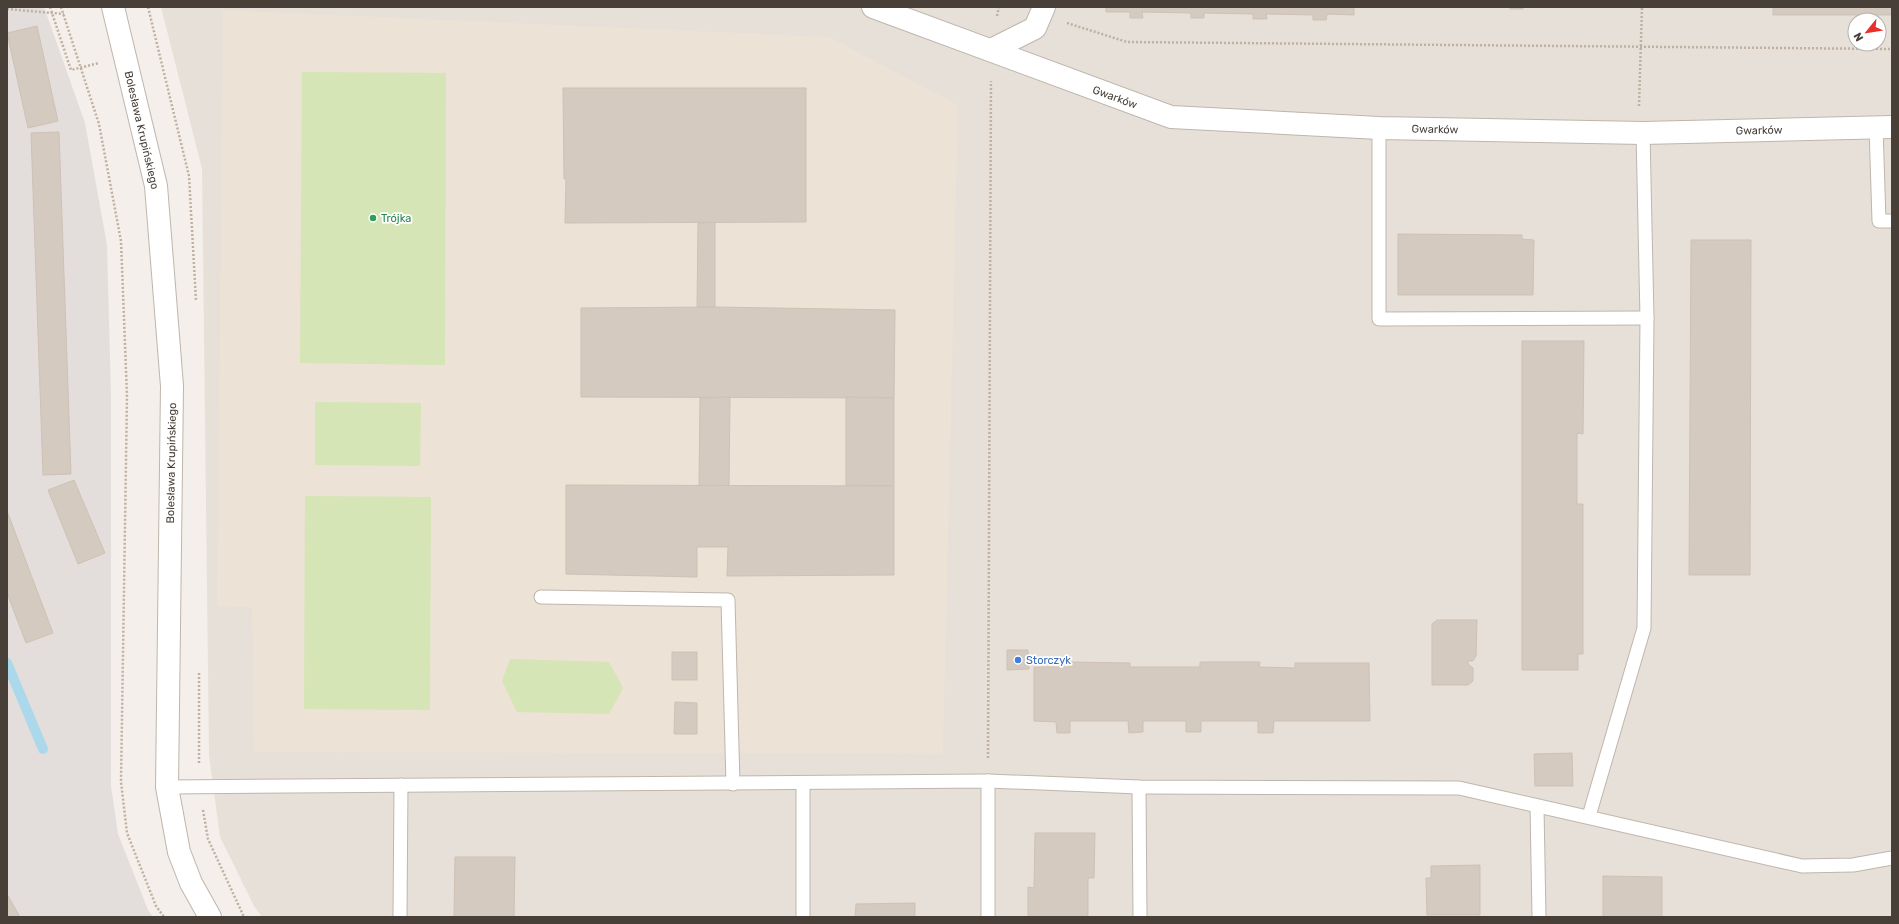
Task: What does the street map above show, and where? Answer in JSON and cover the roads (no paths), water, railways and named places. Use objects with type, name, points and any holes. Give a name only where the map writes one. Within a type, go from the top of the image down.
[{"type":"street","name":"Bolesława Krupińskiego","points":[[113,7],[156,186],[172,386],[167,787],[178,852],[191,883],[210,917]]},
{"type":"street","name":"Gwarków","points":[[874,7],[1171,117],[1379,128],[1641,132],[1884,127]]},
{"type":"street","points":[[991,50],[1035,28],[1043,11]]},
{"type":"lane","points":[[1884,127],[1879,221],[1892,221]]},
{"type":"lane","points":[[1379,128],[1379,319],[1647,318]]},
{"type":"lane","points":[[1589,816],[1644,628],[1647,318],[1641,132]]},
{"type":"lane","points":[[541,597],[728,600],[733,784]]},
{"type":"lane","points":[[167,787],[988,781],[1139,787],[1459,788],[1589,816],[1802,866],[1853,865],[1892,858]]},
{"type":"lane","points":[[988,781],[988,917]]},
{"type":"lane","points":[[803,783],[803,917]]},
{"type":"lane","points":[[400,917],[401,785]]},
{"type":"lane","points":[[1139,787],[1140,917]]},
{"type":"lane","points":[[1537,806],[1539,917]]},
{"type":"waterway","points":[[7,663],[43,749]]},
{"type":"place","name":"Trójka","points":[[373,218]]},
{"type":"place","name":"Storczyk","points":[[1018,660]]}]
